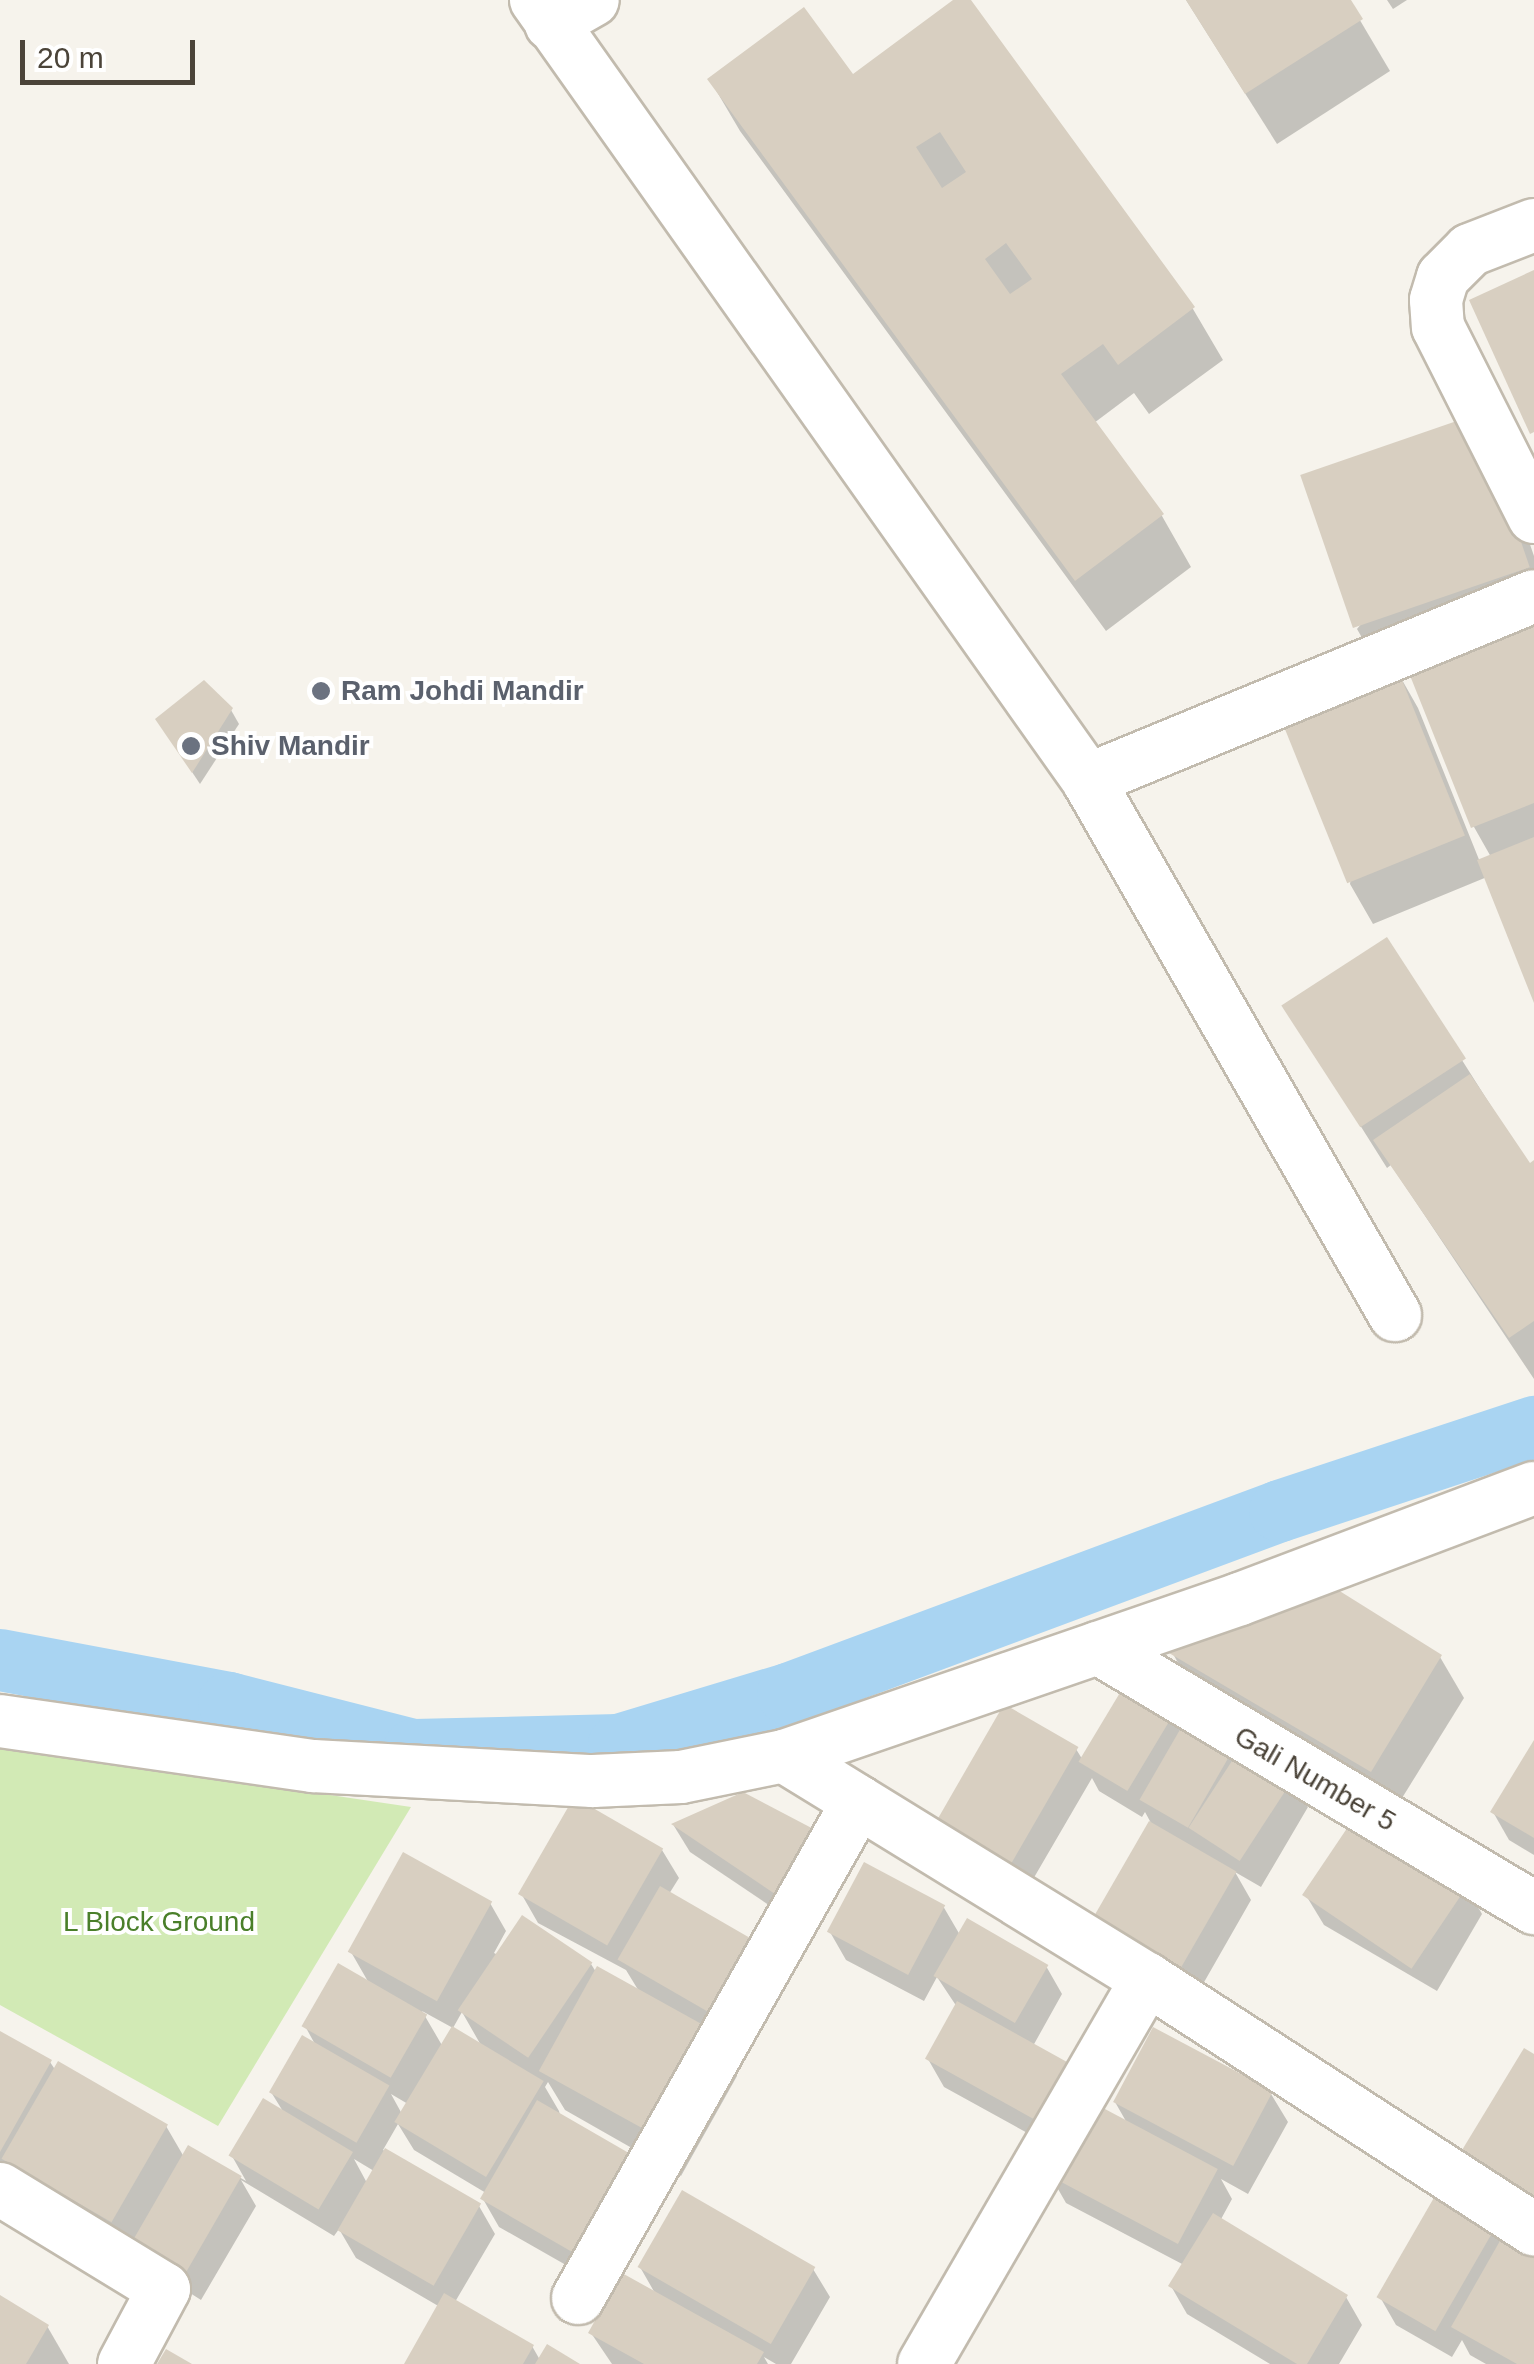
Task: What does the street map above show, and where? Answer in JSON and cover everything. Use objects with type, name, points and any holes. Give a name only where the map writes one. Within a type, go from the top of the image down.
[{"type":"street","points":[[560,8],[1088,780],[1394,1315]]},
{"type":"street","points":[[1534,225],[1470,250],[1442,277],[1436,300],[1438,327],[1534,517]]},
{"type":"street","points":[[1088,780],[1534,596]]},
{"type":"street","points":[[0,1721],[313,1766],[593,1782],[680,1777],[784,1756],[1098,1648],[1534,1488]]},
{"type":"street","name":"Gali Number 5","points":[[1098,1648],[1534,1908]]},
{"type":"street","points":[[784,1756],[1147,1979],[1534,2229]]},
{"type":"street","points":[[578,2298],[858,1802]]},
{"type":"street","points":[[924,2364],[1147,1979]]},
{"type":"street","points":[[0,2190],[164,2289],[124,2364]]},
{"type":"green space","name":"L Block Ground","points":[[0,1746],[411,1807],[218,2126],[0,2005]]},
{"type":"building","points":[[953,0],[971,0],[1195,307],[1118,365],[1103,344],[1061,374],[1164,514],[1075,581],[707,79],[804,7],[853,74]],"holes":[[[940,132],[966,172],[942,188],[916,147]],[[1006,243],[1032,279],[1010,294],[985,259]]]},
{"type":"building","points":[[1186,0],[1351,0],[1363,19],[1245,94]]},
{"type":"building","points":[[1534,270],[1534,432],[1530,434],[1469,300]]},
{"type":"building","points":[[1477,414],[1530,567],[1353,628],[1300,475]]},
{"type":"building","points":[[1534,611],[1534,803],[1471,828],[1405,663]]},
{"type":"building","points":[[1396,665],[1465,836],[1347,883],[1278,713]]},
{"type":"building","name":"Shiv Mandir","points":[[204,680],[233,708],[192,773],[155,719]]},
{"type":"building","points":[[1534,837],[1534,1003],[1477,860]]},
{"type":"building","points":[[1387,937],[1466,1059],[1360,1127],[1281,1006]]},
{"type":"building","points":[[1470,1074],[1530,1163],[1534,1160],[1534,1321],[1509,1338],[1373,1140]]},
{"type":"building","points":[[1322,1580],[1442,1655],[1371,1772],[1169,1653]]},
{"type":"building","points":[[1130,1676],[1179,1705],[1127,1791],[1078,1762]]},
{"type":"building","points":[[1004,1704],[1078,1747],[1009,1867],[934,1824]]},
{"type":"building","points":[[1189,1714],[1237,1742],[1188,1828],[1140,1800]]},
{"type":"building","points":[[1534,1740],[1534,1838],[1490,1812]]},
{"type":"building","points":[[1243,1744],[1294,1777],[1240,1861],[1189,1828]]},
{"type":"building","points":[[743,1792],[823,1834],[784,1900],[671,1824]]},
{"type":"building","points":[[574,1797],[663,1848],[607,1945],[518,1894]]},
{"type":"building","points":[[1358,1812],[1467,1886],[1412,1969],[1302,1895]]},
{"type":"building","points":[[1149,1821],[1236,1872],[1174,1980],[1086,1929]]},
{"type":"building","points":[[403,1852],[492,1901],[437,2001],[348,1952]]},
{"type":"building","points":[[864,1862],[945,1905],[908,1975],[827,1932]]},
{"type":"building","points":[[660,1886],[764,1946],[721,2020],[617,1960]]},
{"type":"building","points":[[522,1915],[592,1963],[528,2058],[458,2010]]},
{"type":"building","points":[[967,1918],[1048,1965],[1015,2023],[933,1976]]},
{"type":"building","points":[[338,1963],[427,2014],[391,2078],[302,2026]]},
{"type":"building","points":[[597,1966],[717,2032],[659,2137],[539,2071]]},
{"type":"building","points":[[957,2001],[1087,2073],[1055,2131],[925,2059]]},
{"type":"building","points":[[452,2026],[544,2081],[486,2177],[394,2122]]},
{"type":"building","points":[[1153,2027],[1273,2091],[1233,2166],[1113,2102]]},
{"type":"building","points":[[0,2031],[52,2060],[0,2152]]},
{"type":"building","points":[[302,2035],[389,2086],[356,2143],[269,2092]]},
{"type":"building","points":[[1524,2048],[1534,2054],[1534,2208],[1456,2160]]},
{"type":"building","points":[[58,2061],[168,2124],[111,2222],[2,2159]]},
{"type":"building","points":[[263,2098],[353,2152],[318,2210],[228,2155]]},
{"type":"building","points":[[537,2100],[641,2160],[584,2259],[480,2199]]},
{"type":"building","points":[[1088,2100],[1218,2169],[1178,2244],[1048,2175]]},
{"type":"building","points":[[188,2145],[242,2176],[185,2274],[132,2243]]},
{"type":"building","points":[[385,2148],[481,2204],[434,2286],[338,2230]]},
{"type":"building","points":[[1439,2189],[1498,2223],[1435,2331],[1376,2297]]},
{"type":"building","points":[[682,2190],[815,2267],[771,2344],[638,2267]]},
{"type":"building","points":[[1213,2213],[1348,2295],[1307,2364],[1297,2364],[1168,2286]]},
{"type":"building","points":[[1509,2225],[1534,2239],[1534,2364],[1517,2364],[1451,2327]]},
{"type":"building","points":[[622,2273],[764,2352],[757,2364],[644,2364],[588,2333]]},
{"type":"building","points":[[444,2293],[534,2345],[523,2364],[404,2364]]},
{"type":"building","points":[[0,2295],[49,2325],[26,2364],[0,2364]]},
{"type":"building","points":[[547,2344],[580,2364],[535,2364]]},
{"type":"building","points":[[166,2349],[192,2364],[157,2364]]},
{"type":"waterway","points":[[0,1660],[229,1703],[414,1750],[619,1745],[788,1694],[1280,1511],[1534,1427]]},
{"type":"place","name":"Ram Johdi Mandir","points":[[321,691]]},
{"type":"place","name":"Shiv Mandir","points":[[191,746]]}]
